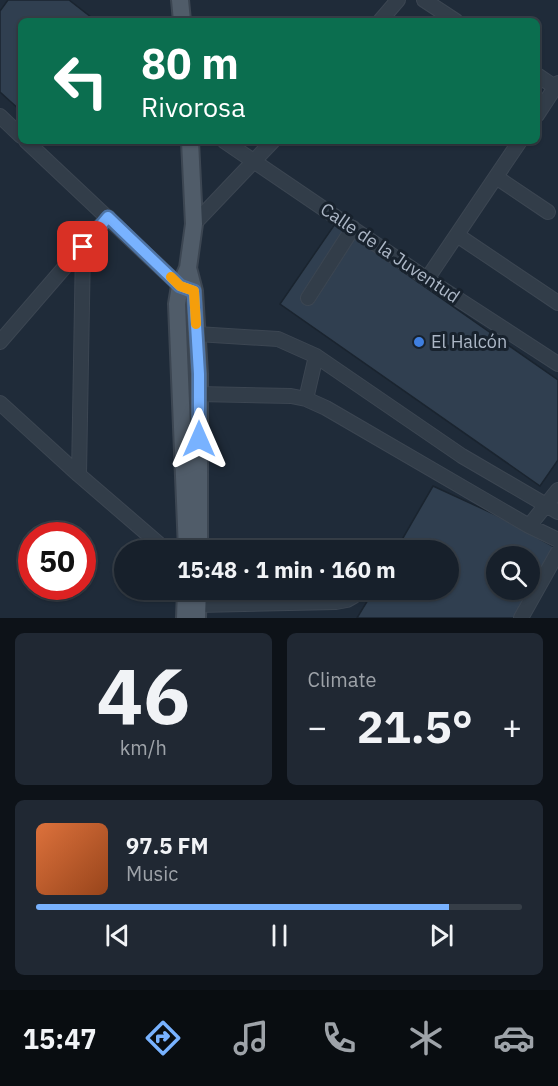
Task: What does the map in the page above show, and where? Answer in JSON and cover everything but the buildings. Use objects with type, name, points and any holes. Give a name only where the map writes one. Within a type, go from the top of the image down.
[{"type":"main road","points":[[180,0],[182,18]]},
{"type":"main road","points":[[190,144],[194,224],[187,288],[197,334],[199,374],[199,540]]},
{"type":"main road","points":[[186,540],[177,304],[187,288]]},
{"type":"main road","points":[[178,372],[199,374]]},
{"type":"main road","points":[[185,618],[186,600]]},
{"type":"street","points":[[383,18],[398,0]]},
{"type":"street","points":[[424,0],[451,18]]},
{"type":"street","points":[[540,77],[557,87],[540,111]]},
{"type":"street","points":[[0,116],[18,133]]},
{"type":"street","points":[[29,144],[187,288]]},
{"type":"street","name":"Calle de la Juventud","points":[[228,144],[427,279],[558,364]]},
{"type":"street","points":[[194,224],[270,144]]},
{"type":"street","points":[[427,279],[518,144]]},
{"type":"street","points":[[496,177],[548,212]]},
{"type":"street","points":[[0,342],[108,217]]},
{"type":"street","points":[[308,298],[353,228]]},
{"type":"street","points":[[457,235],[558,303]]},
{"type":"street","points":[[79,475],[83,247]]},
{"type":"street","points":[[197,334],[278,339],[316,356],[462,456],[553,508]]},
{"type":"street","points":[[306,399],[316,356]]},
{"type":"street","points":[[199,394],[291,396],[306,399],[326,408],[558,540]]},
{"type":"street","points":[[0,404],[154,540]]},
{"type":"street","points":[[530,526],[553,508],[558,490]]},
{"type":"street","points":[[521,618],[558,552]]},
{"type":"street","points":[[198,604],[347,600]]},
{"type":"slow traffic","points":[[171,277],[180,286],[194,291],[196,324]]},
{"type":"place","name":"El Halcón","points":[[419,342]]},
{"type":"route","points":[[83,247],[108,217],[180,286],[194,291],[199,374],[199,439]]}]
